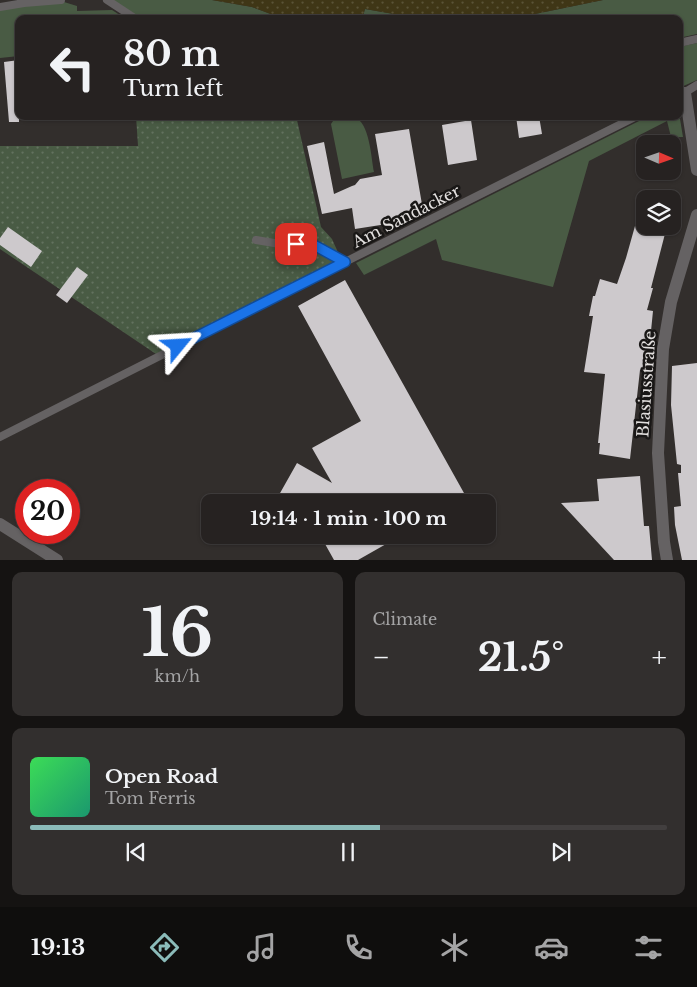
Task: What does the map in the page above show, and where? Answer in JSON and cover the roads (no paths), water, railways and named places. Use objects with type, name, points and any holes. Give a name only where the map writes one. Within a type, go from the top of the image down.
[{"type":"street","points":[[683,99],[697,170]]},
{"type":"street","name":"Blasiusstraße","points":[[667,560],[658,453],[663,349],[671,302],[697,215]]},
{"type":"street","points":[[0,524],[57,560]]},
{"type":"lane","points":[[0,7],[24,2],[61,0]]},
{"type":"lane","points":[[107,0],[130,15]]},
{"type":"lane","points":[[683,42],[697,39]]},
{"type":"lane","points":[[683,93],[697,85]]},
{"type":"lane","name":"Am Sandacker","points":[[0,437],[629,120]]},
{"type":"lane","points":[[256,240],[280,244],[312,244],[345,262]]}]
